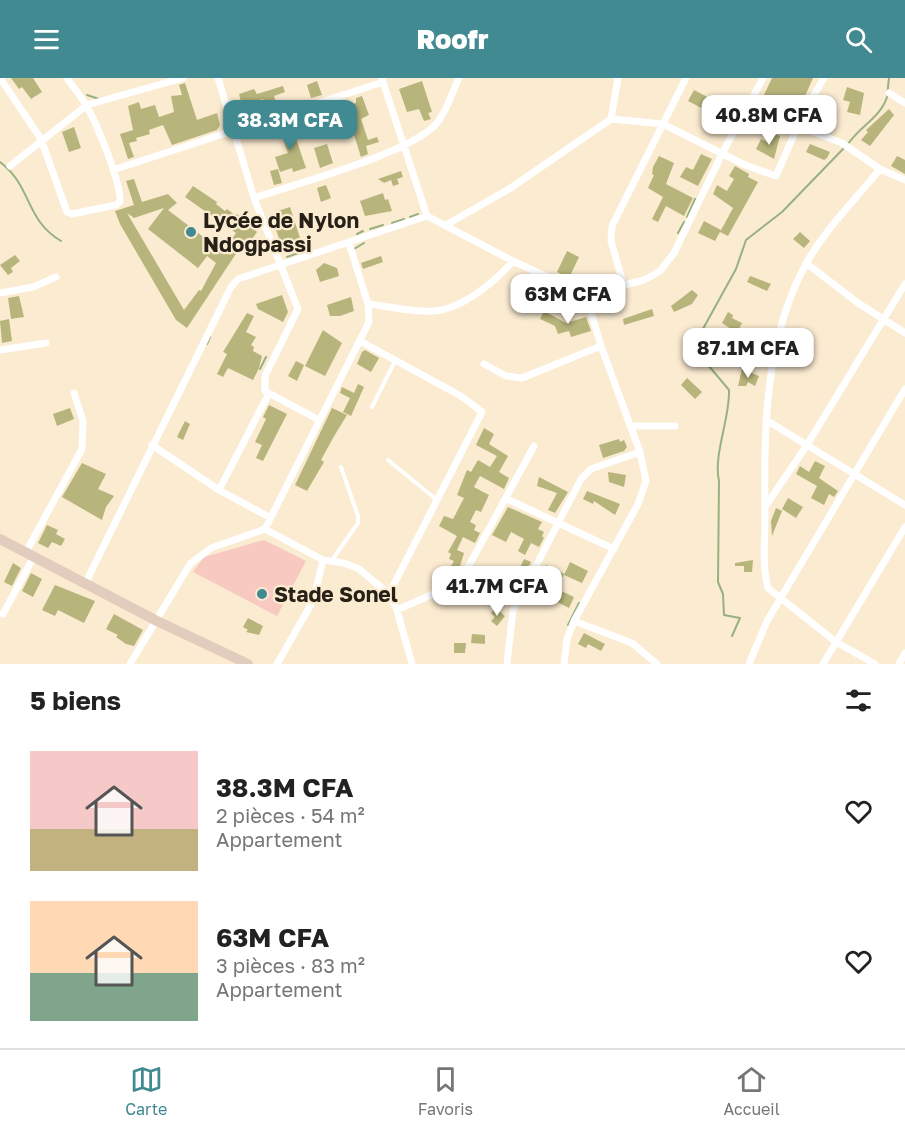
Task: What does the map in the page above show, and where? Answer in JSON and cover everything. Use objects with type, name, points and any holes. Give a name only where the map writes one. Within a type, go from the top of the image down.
[{"type":"main road","points":[[0,539],[236,661],[248,664]]},
{"type":"street","points":[[0,78],[41,139],[69,214],[120,202],[113,170],[87,105],[67,78]]},
{"type":"street","points":[[10,166],[41,139],[87,105],[183,78]]},
{"type":"street","points":[[218,78],[254,198],[298,309],[265,376],[263,385],[268,395],[320,420]]},
{"type":"street","points":[[254,198],[385,154],[404,144],[435,125],[459,78]]},
{"type":"street","points":[[610,119],[618,78]]},
{"type":"street","points":[[624,286],[611,242],[612,226],[686,78]]},
{"type":"street","points":[[85,584],[234,282],[252,272],[349,243],[427,216],[513,261],[586,295],[644,280],[660,271],[674,253],[723,152],[763,78]]},
{"type":"street","points":[[446,225],[509,189],[610,119],[663,124],[759,171],[776,176],[798,126],[824,78]]},
{"type":"street","points":[[113,170],[234,132],[382,80],[427,216]]},
{"type":"street","points":[[889,93],[905,103]]},
{"type":"street","points":[[798,126],[842,143],[880,169],[905,180]]},
{"type":"street","points":[[875,664],[836,642],[771,594],[766,583],[763,474],[770,383],[783,319],[806,263],[834,223],[880,169]]},
{"type":"street","points":[[265,529],[269,517],[369,322],[368,304],[349,243]]},
{"type":"street","points":[[368,304],[434,311],[450,307],[501,274],[513,261]]},
{"type":"street","points":[[806,263],[905,333]]},
{"type":"street","points":[[0,293],[33,287],[56,277]]},
{"type":"street","points":[[765,507],[807,445],[905,284]]},
{"type":"street","points":[[564,664],[567,639],[574,621],[638,504],[646,480],[640,452],[601,346],[586,295]]},
{"type":"street","points":[[360,341],[461,396],[482,412],[389,594]]},
{"type":"street","points":[[0,350],[46,343]]},
{"type":"street","points":[[484,364],[506,376],[522,378],[601,346]]},
{"type":"street","points":[[749,664],[767,621],[856,476],[905,389]]},
{"type":"street","points":[[1,616],[82,449],[83,421],[74,393]]},
{"type":"street","points":[[219,490],[268,395]]},
{"type":"street","points":[[766,420],[905,505]]},
{"type":"street","points":[[630,426],[675,426]]},
{"type":"street","points":[[152,445],[219,490],[269,517]]},
{"type":"street","points":[[397,610],[460,582],[534,446]]},
{"type":"street","points":[[507,664],[513,610],[585,474],[591,469],[640,452]]},
{"type":"street","points":[[507,499],[614,549]]},
{"type":"street","points":[[823,664],[905,527]]},
{"type":"street","points":[[130,664],[146,634],[158,621],[190,564],[199,555],[239,537],[265,529],[323,560],[332,560],[359,569],[389,594],[397,610],[412,664]]},
{"type":"street","points":[[278,664],[313,601],[323,560]]},
{"type":"street","points":[[574,621],[632,643],[657,664]]},
{"type":"street","points":[[899,664],[905,653]]},
{"type":"lane","points":[[372,407],[396,360]]},
{"type":"lane","points":[[388,460],[438,500]]},
{"type":"lane","points":[[332,560],[358,523],[358,516],[341,467]]},
{"type":"shaded area","name":"Stade Sonel","points":[[264,540],[306,561],[277,616],[193,572],[204,557]]},
{"type":"building","points":[[11,78],[33,78],[42,92],[31,99]]},
{"type":"building","points":[[772,78],[813,78],[802,103],[794,99],[789,110],[763,97]]},
{"type":"building","points":[[317,81],[322,95],[311,98],[307,85]]},
{"type":"building","points":[[422,81],[432,112],[428,113],[431,119],[424,121],[419,109],[407,112],[399,89]]},
{"type":"building","points":[[185,83],[197,120],[217,113],[220,125],[217,130],[172,145],[163,125],[149,130],[150,134],[136,138],[137,141],[129,143],[134,157],[128,159],[120,134],[133,130],[128,106],[139,102],[141,109],[155,105],[159,117],[174,112],[171,96],[182,95],[179,85]]},
{"type":"building","points":[[283,86],[285,92],[274,96],[277,107],[267,110],[263,99],[242,106],[239,94],[254,89],[257,94]]},
{"type":"building","points":[[847,87],[864,93],[860,115],[847,112],[850,102],[843,100]]},
{"type":"building","points":[[694,90],[713,100],[707,111],[688,101]]},
{"type":"building","points":[[362,96],[369,115],[361,119],[368,140],[377,137],[379,142],[366,146],[368,154],[361,157],[345,106],[356,103],[356,98]]},
{"type":"building","points":[[889,109],[894,115],[870,146],[861,140],[868,132],[866,130]]},
{"type":"building","points":[[290,121],[306,168],[293,172],[292,168],[280,172],[275,157],[288,153],[279,127]]},
{"type":"building","points":[[74,127],[81,148],[69,152],[62,132]]},
{"type":"building","points":[[770,133],[780,136],[774,159],[756,149],[761,139],[767,142]]},
{"type":"building","points":[[327,144],[333,163],[320,168],[314,148]]},
{"type":"building","points":[[810,144],[830,152],[827,158],[824,160],[806,152]]},
{"type":"building","points":[[701,154],[712,159],[698,186],[680,177],[686,167],[693,170]]},
{"type":"building","points":[[659,156],[674,163],[666,184],[693,198],[684,216],[666,206],[658,222],[652,219],[663,197],[648,188],[654,175],[652,174],[653,167]]},
{"type":"building","points":[[897,156],[905,160],[905,174],[891,166]]},
{"type":"building","points":[[735,166],[758,182],[728,236],[720,232],[733,208],[713,194],[717,185],[727,191],[734,179],[729,176]]},
{"type":"building","points":[[278,169],[282,183],[274,185],[270,171]]},
{"type":"building","points":[[401,171],[403,177],[397,179],[399,184],[393,186],[391,180],[384,183],[378,179]]},
{"type":"building","points":[[134,179],[142,202],[168,194],[177,203],[168,210],[223,252],[236,233],[185,197],[193,186],[217,202],[216,204],[225,211],[227,209],[237,214],[257,232],[249,243],[245,240],[187,328],[176,320],[120,224],[115,211],[134,205],[126,181]],"holes":[[[164,208],[148,229],[198,268],[207,256],[216,263],[201,291],[199,290],[184,310],[127,213],[134,218]]]},
{"type":"building","points":[[326,185],[331,198],[321,202],[317,188]]},
{"type":"building","points":[[383,193],[392,211],[365,216],[360,201]]},
{"type":"building","points":[[290,207],[303,247],[284,252],[275,227],[279,226],[275,212]]},
{"type":"building","points":[[704,221],[721,230],[715,241],[698,233]]},
{"type":"building","points":[[800,232],[810,241],[804,248],[793,239]]},
{"type":"building","points":[[567,251],[579,257],[569,278],[557,272]]},
{"type":"building","points":[[15,255],[20,261],[11,268],[13,272],[8,275],[0,265]]},
{"type":"building","points":[[381,256],[383,262],[363,269],[361,263]]},
{"type":"building","points":[[324,263],[337,268],[339,276],[320,282],[316,270]]},
{"type":"building","points":[[750,276],[771,284],[767,291],[747,282]]},
{"type":"building","points":[[692,290],[698,295],[692,304],[674,312],[671,306]]},
{"type":"building","points":[[282,295],[288,312],[283,322],[258,309],[256,304]]},
{"type":"building","points":[[19,296],[24,317],[11,319],[8,298]]},
{"type":"building","points":[[351,297],[354,311],[340,316],[330,316],[327,305]]},
{"type":"building","points":[[652,309],[654,316],[624,325],[623,319]]},
{"type":"building","points":[[544,311],[566,323],[586,317],[591,331],[571,337],[569,331],[558,334],[555,326],[540,319]]},
{"type":"building","points":[[728,312],[733,315],[732,318],[742,323],[737,333],[722,323]]},
{"type":"building","points":[[247,313],[254,316],[246,332],[256,337],[251,345],[254,347],[253,351],[262,356],[259,368],[253,380],[228,368],[223,377],[217,374],[227,354],[223,352]]},
{"type":"building","points":[[9,319],[12,341],[2,343],[0,321]]},
{"type":"building","points":[[323,330],[342,343],[325,376],[305,366]]},
{"type":"building","points":[[365,350],[379,358],[371,372],[357,364]]},
{"type":"building","points":[[296,361],[304,365],[297,381],[288,376]]},
{"type":"building","points":[[742,369],[759,376],[755,386],[748,382],[746,386],[738,386]]},
{"type":"building","points":[[687,378],[702,392],[695,399],[681,385]]},
{"type":"building","points":[[358,384],[364,387],[351,416],[343,412],[350,398],[340,393],[342,387],[354,393]]},
{"type":"building","points":[[269,405],[287,414],[263,461],[256,458],[262,445],[255,442],[266,419],[263,417]]},
{"type":"building","points":[[70,408],[74,419],[57,426],[53,414]]},
{"type":"building","points":[[332,408],[347,415],[321,460],[324,462],[307,491],[295,485]]},
{"type":"building","points":[[185,421],[190,424],[183,440],[177,437]]},
{"type":"building","points":[[484,428],[494,434],[489,444],[508,456],[499,472],[509,478],[504,489],[480,476],[474,487],[489,495],[481,512],[476,510],[470,522],[476,525],[474,530],[480,533],[475,543],[463,537],[457,550],[464,553],[457,576],[448,571],[454,561],[449,559],[451,554],[448,552],[457,536],[439,526],[444,516],[453,519],[464,498],[457,495],[467,470],[471,472],[478,460],[490,467],[497,456],[476,445]]},
{"type":"building","points":[[619,439],[620,442],[624,440],[627,447],[624,451],[603,458],[599,445]]},
{"type":"building","points":[[815,461],[825,466],[819,478],[838,491],[834,497],[829,494],[824,505],[811,498],[817,486],[796,474],[800,466],[809,472]]},
{"type":"building","points":[[82,463],[106,474],[98,489],[114,496],[106,507],[102,520],[62,497]]},
{"type":"building","points":[[608,472],[626,475],[624,487],[609,482]]},
{"type":"building","points":[[539,477],[568,492],[555,513],[548,510],[557,493],[537,486]]},
{"type":"building","points":[[587,491],[620,504],[615,515],[594,501],[593,504],[583,499]]},
{"type":"building","points":[[788,498],[803,507],[796,518],[782,509]]},
{"type":"building","points":[[508,507],[542,522],[538,529],[544,532],[542,536],[544,538],[539,547],[531,543],[525,555],[518,551],[524,539],[511,532],[506,542],[492,535]]},
{"type":"building","points":[[776,508],[782,511],[772,536],[771,521]]},
{"type":"building","points":[[47,525],[58,530],[56,534],[65,539],[61,546],[52,542],[48,548],[38,543]]},
{"type":"building","points":[[524,559],[531,562],[519,583],[514,580]]},
{"type":"building","points":[[753,560],[752,572],[744,572],[744,566],[735,566],[735,563]]},
{"type":"building","points":[[570,562],[588,571],[582,583],[564,575]]},
{"type":"building","points":[[13,563],[21,568],[12,586],[4,582]]},
{"type":"building","points":[[546,565],[564,574],[557,589],[574,597],[569,608],[534,590]]},
{"type":"building","points":[[31,573],[42,579],[33,597],[22,591]]},
{"type":"building","points":[[55,585],[95,601],[84,623],[58,610],[55,616],[42,610]]},
{"type":"building","points":[[495,608],[505,616],[497,626],[491,621],[495,617],[491,613]]},
{"type":"building","points":[[114,614],[143,630],[134,646],[126,644],[116,637],[118,635],[106,629]]},
{"type":"building","points":[[248,618],[263,626],[259,635],[246,632],[248,630],[243,627]]},
{"type":"building","points":[[584,633],[605,644],[601,651],[588,644],[586,648],[578,644]]},
{"type":"building","points":[[472,634],[485,635],[485,644],[471,643]]},
{"type":"building","points":[[454,643],[466,643],[465,653],[454,653]]},
{"type":"waterway","points":[[848,144],[884,104],[889,78]]},
{"type":"waterway","points":[[87,95],[99,99]]},
{"type":"waterway","points":[[732,636],[740,618],[724,615],[723,594],[718,582],[718,460],[729,390],[693,347],[736,269],[746,240],[782,212],[844,148]]},
{"type":"waterway","points":[[0,162],[18,182],[41,223],[49,233],[61,241]]},
{"type":"waterway","points":[[687,217],[695,199]]},
{"type":"waterway","points":[[410,217],[418,214]]},
{"type":"waterway","points":[[392,223],[404,219]]},
{"type":"waterway","points":[[678,233],[684,222]]},
{"type":"waterway","points":[[370,229],[383,225]]},
{"type":"waterway","points":[[357,234],[363,231]]},
{"type":"waterway","points":[[354,249],[364,243]]},
{"type":"waterway","points":[[287,257],[304,251]]},
{"type":"waterway","points":[[207,344],[210,337]]},
{"type":"waterway","points":[[260,369],[266,357]]},
{"type":"waterway","points":[[568,625],[579,603]]},
{"type":"place","name":"Lycée de Nylon Ndogpassi","points":[[191,232]]},
{"type":"place","name":"Stade Sonel","points":[[262,594]]}]
